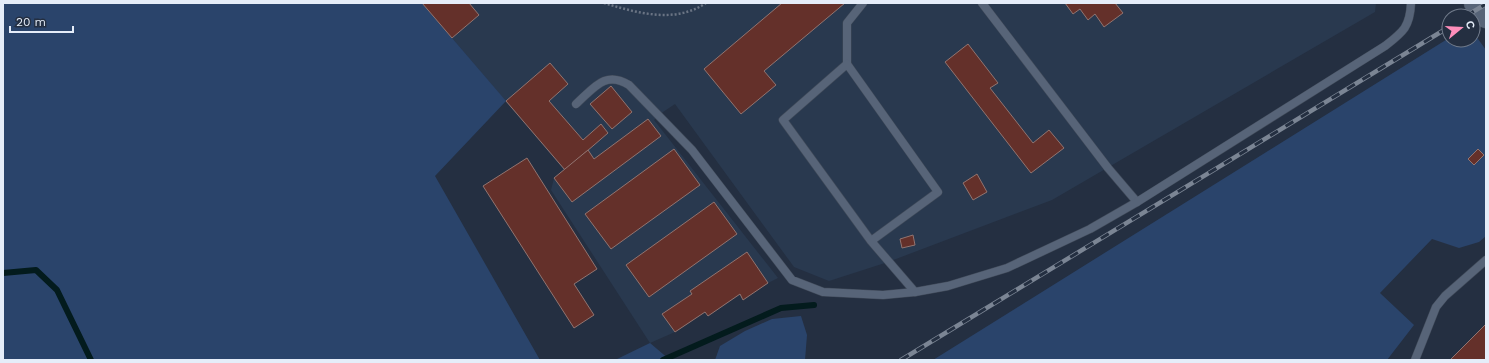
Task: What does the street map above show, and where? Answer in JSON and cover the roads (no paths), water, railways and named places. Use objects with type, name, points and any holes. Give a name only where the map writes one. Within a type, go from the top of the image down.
[{"type":"main road","points":[[1476,3],[1486,17]]},
{"type":"lane","points":[[863,3],[847,23],[847,64],[938,192],[871,241]]},
{"type":"lane","points":[[982,3],[1108,168],[1137,202]]},
{"type":"lane","points":[[576,104],[601,81],[610,78],[620,79],[629,85],[692,150],[792,280],[823,292],[883,295],[915,292],[948,286],[1007,268],[1090,229],[1137,202],[1385,46],[1404,30],[1410,18],[1411,3]]},
{"type":"lane","points":[[847,64],[783,120],[871,241],[915,292]]},
{"type":"lane","points":[[1415,360],[1436,307],[1445,296],[1486,260]]},
{"type":"waterway","points":[[3,273],[36,270],[57,290],[91,360]]},
{"type":"waterway","points":[[663,360],[781,308],[814,305]]},
{"type":"railway","points":[[1479,8],[1486,4]]},
{"type":"railway","points":[[901,360],[1441,32]]}]
